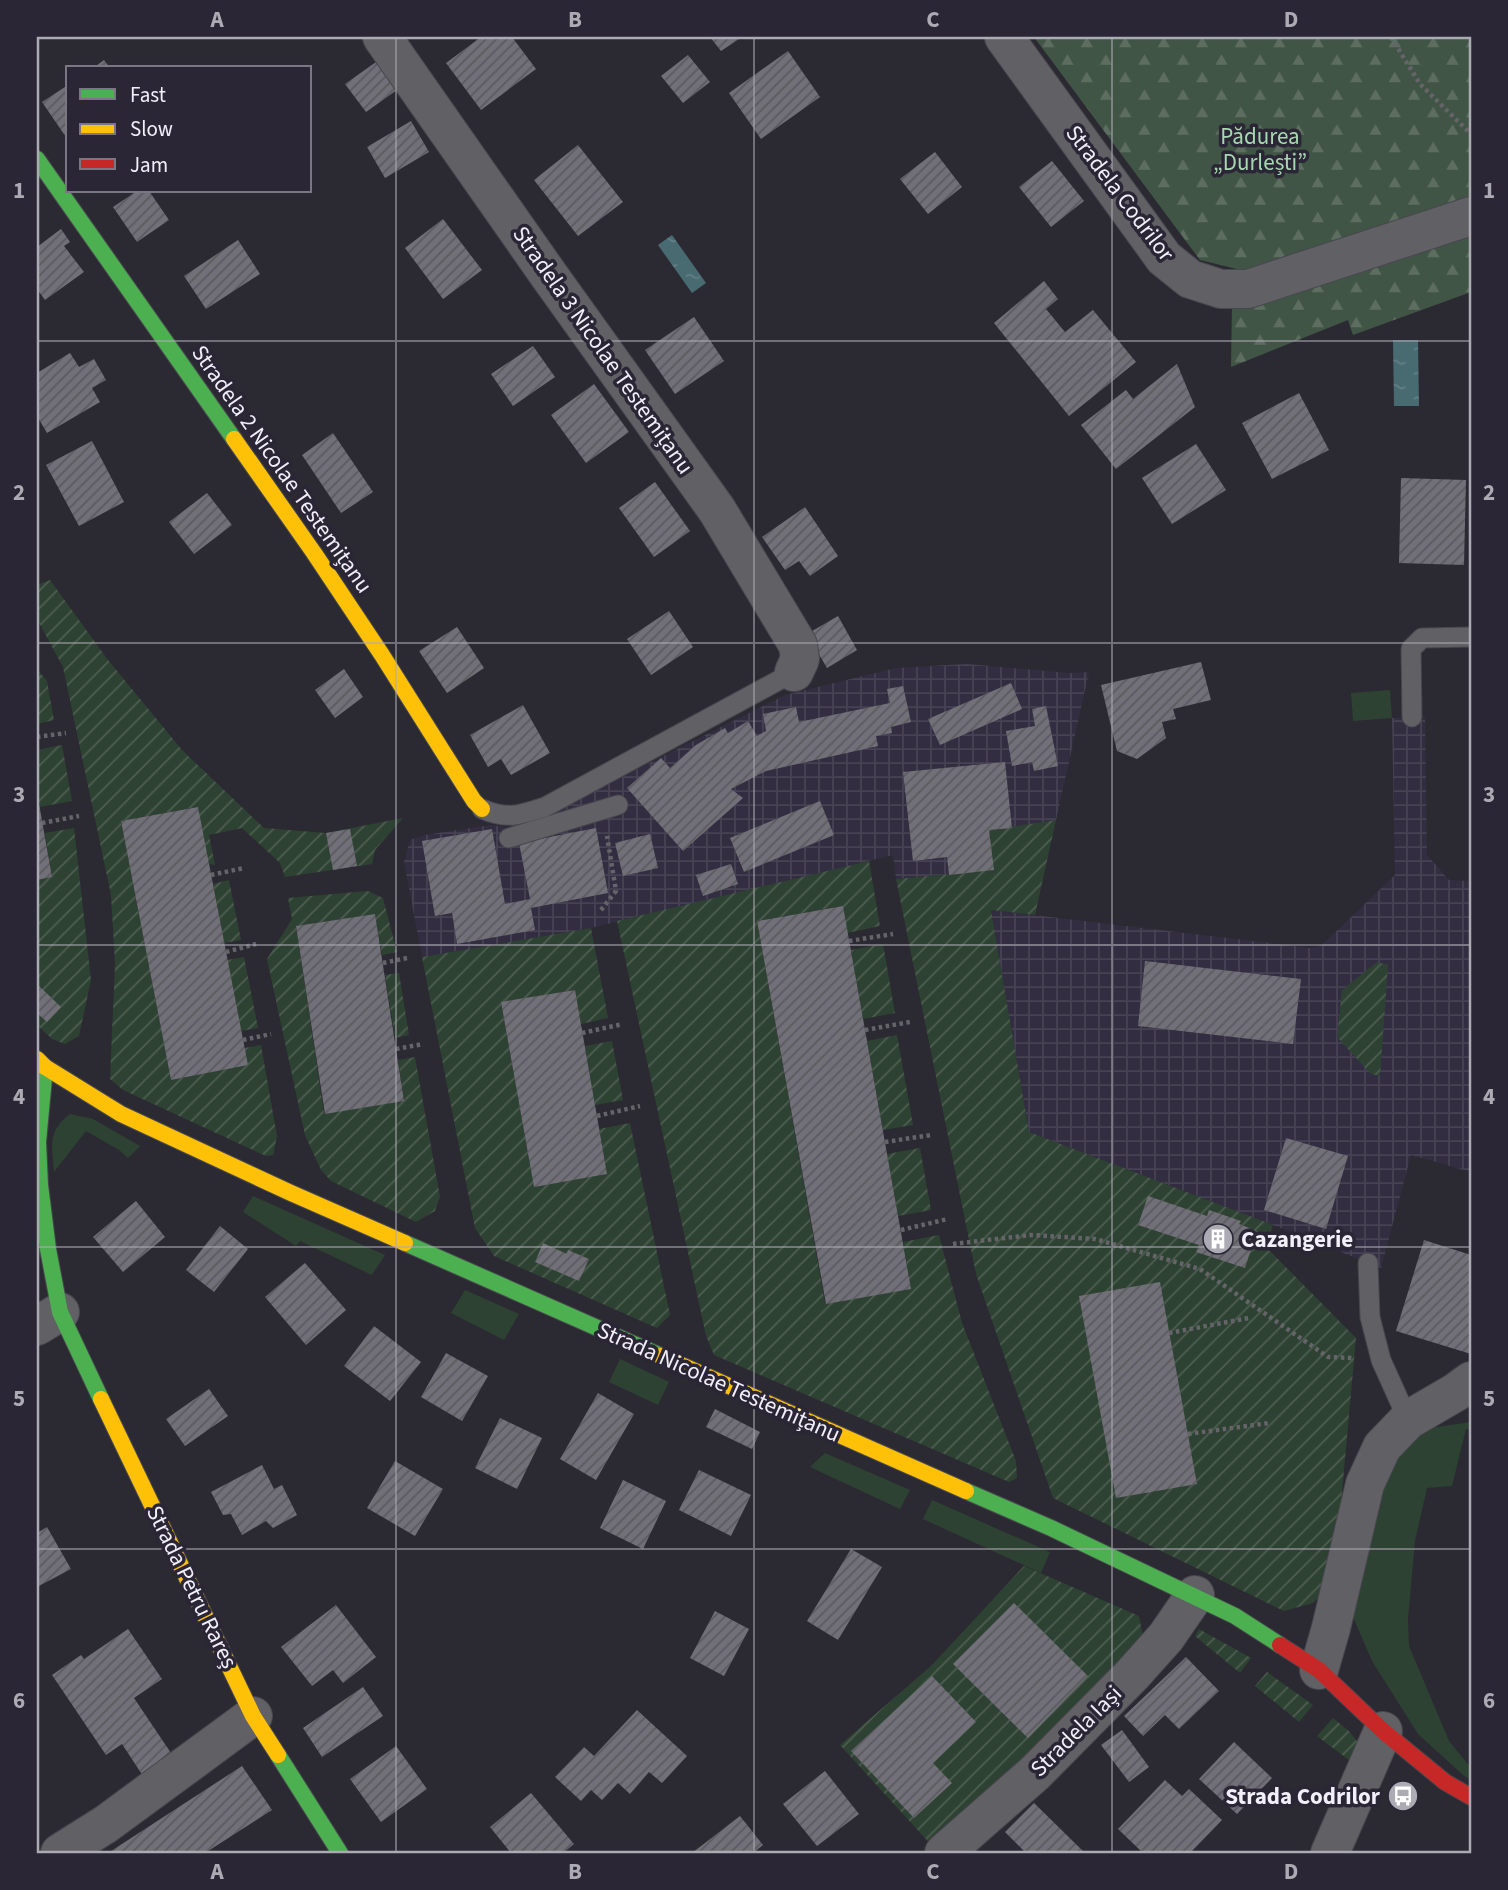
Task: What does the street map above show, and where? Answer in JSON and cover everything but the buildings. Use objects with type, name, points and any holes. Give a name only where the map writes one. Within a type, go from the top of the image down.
[{"type":"street","name":"Stradela 3 Nicolae Testemițanu","points":[[382,37],[717,510],[798,645],[800,659],[794,671]]},
{"type":"street","name":"Stradela Codrilor","points":[[1004,37],[1164,258],[1191,279],[1221,289],[1248,289],[1471,216]]},
{"type":"street","name":"Stradela 2 Nicolae Testemițanu","points":[[37,159],[314,553],[474,801],[482,809]]},
{"type":"street","name":"Strada Petru Rareș","points":[[41,1063],[38,1139],[40,1198],[48,1255],[49,1319],[253,1716],[340,1853]]},
{"type":"street","name":"Strada Nicolae Testemițanu","points":[[41,1063],[121,1114],[291,1193],[1051,1528],[1195,1595],[1235,1616],[1319,1670],[1383,1731],[1445,1782],[1471,1797]]},
{"type":"street","points":[[1319,1670],[1365,1484],[1382,1447],[1408,1420],[1466,1389]]},
{"type":"street","name":"Stradela Iași","points":[[944,1853],[1035,1773],[1132,1675],[1166,1637],[1195,1595]]},
{"type":"street","points":[[60,1853],[106,1824],[253,1716]]},
{"type":"street","points":[[1330,1853],[1383,1731]]},
{"type":"lane","points":[[1412,717],[1411,649],[1422,638],[1471,637]]},
{"type":"lane","points":[[482,809],[507,817],[545,807],[794,671]]},
{"type":"lane","points":[[509,838],[610,808]]},
{"type":"lane","points":[[1368,1263],[1370,1317],[1381,1360],[1408,1420]]},
{"type":"path","points":[[1391,37],[1420,83],[1471,133]]},
{"type":"path","points":[[37,737],[66,733]]},
{"type":"path","points":[[601,910],[616,891],[610,808]]},
{"type":"path","points":[[42,823],[79,817]]},
{"type":"path","points":[[211,875],[244,868]]},
{"type":"path","points":[[849,941],[893,934]]},
{"type":"path","points":[[226,952],[256,944]]},
{"type":"path","points":[[383,963],[407,958]]},
{"type":"path","points":[[865,1030],[909,1023]]},
{"type":"path","points":[[582,1033],[623,1024]]},
{"type":"path","points":[[243,1040],[271,1034]]},
{"type":"path","points":[[396,1049],[424,1044]]},
{"type":"path","points":[[597,1116],[640,1106]]},
{"type":"path","points":[[885,1142],[931,1135]]},
{"type":"path","points":[[901,1230],[948,1219]]},
{"type":"path","points":[[953,1244],[1031,1235],[1095,1239],[1200,1269],[1328,1357],[1381,1360]]},
{"type":"path","points":[[1169,1333],[1249,1318]]},
{"type":"path","points":[[1188,1434],[1269,1423]]},
{"type":"shaded area","points":[[967,664],[1069,673],[1089,672],[1056,820],[990,831],[994,870],[896,879],[893,855],[591,928],[422,957],[404,862],[410,840],[425,835],[491,825],[518,829],[785,695],[896,668]]},
{"type":"shaded area","points":[[1425,717],[1427,855],[1449,880],[1471,881],[1471,1172],[1411,1155],[1381,1268],[1029,1132],[991,910],[1311,948],[1322,945],[1395,875],[1392,718]]},
{"type":"green space","name":"Pădurea „Durlești”","points":[[1034,37],[1471,37],[1471,207],[1245,271],[1200,260]]},
{"type":"green space","points":[[1471,227],[1471,292],[1353,335],[1348,320],[1231,367],[1232,305]]},
{"type":"green space","points":[[50,580],[108,660],[182,750],[264,828],[326,833],[403,818],[375,850],[372,864],[285,877],[280,863],[242,828],[209,835],[215,865],[209,864],[197,807],[121,821],[171,1080],[247,1065],[244,1048],[261,1045],[277,1136],[273,1155],[266,1156],[123,1090],[110,1079],[115,964],[111,895],[63,667],[37,619],[37,585]]},
{"type":"green space","points":[[37,669],[47,681],[54,720],[37,724]]},
{"type":"green space","points":[[1390,690],[1392,718],[1353,721],[1351,693]]},
{"type":"green space","points":[[62,745],[72,801],[40,807],[37,790],[37,750]]},
{"type":"green space","points":[[1056,820],[1035,915],[991,910],[1029,1132],[1273,1225],[1265,1246],[1356,1338],[1336,1558],[1322,1594],[1313,1603],[1284,1611],[1053,1498],[976,1274],[896,879],[993,870],[989,830]]},
{"type":"green space","points":[[74,828],[91,980],[79,1036],[65,1044],[52,1039],[37,1025],[37,880],[52,877],[45,833]]},
{"type":"green space","points":[[869,861],[880,926],[847,933],[842,906],[757,921],[825,1303],[911,1289],[903,1242],[939,1235],[962,1323],[1016,1461],[1017,1478],[1009,1482],[714,1355],[706,1336],[617,921]]},
{"type":"green space","points":[[229,880],[241,940],[224,943],[213,884]]},
{"type":"green space","points":[[368,891],[383,898],[397,952],[382,955],[375,914],[296,926],[324,1113],[404,1101],[398,1060],[415,1057],[440,1197],[435,1211],[416,1222],[331,1181],[321,1170],[305,1135],[267,959],[292,919],[288,898]]},
{"type":"green space","points":[[591,928],[608,1018],[581,1024],[574,990],[501,1003],[534,1186],[607,1174],[599,1129],[630,1123],[670,1315],[657,1328],[494,1256],[475,1228],[422,957]]},
{"type":"green space","points":[[883,944],[895,1013],[863,1019],[851,950]]},
{"type":"green space","points":[[244,957],[258,1028],[241,1031],[227,960]]},
{"type":"green space","points":[[1377,962],[1388,965],[1380,1076],[1371,1074],[1337,1037],[1342,990]]},
{"type":"green space","points":[[399,973],[409,1035],[395,1038],[385,975]]},
{"type":"green space","points":[[897,1035],[913,1125],[883,1130],[867,1041]]},
{"type":"green space","points":[[612,1041],[623,1100],[595,1105],[585,1046]]},
{"type":"green space","points":[[70,1114],[93,1119],[140,1146],[128,1158],[86,1131],[54,1172],[54,1133]]},
{"type":"green space","points":[[920,1148],[931,1210],[898,1216],[887,1154]]},
{"type":"green space","points":[[253,1196],[385,1255],[372,1275],[300,1241],[296,1246],[243,1212]]},
{"type":"green space","points":[[465,1290],[519,1314],[504,1340],[451,1313]]},
{"type":"green space","points":[[620,1359],[669,1382],[658,1405],[609,1382]]},
{"type":"green space","points":[[1471,1422],[1471,1429],[1466,1429],[1452,1486],[1427,1488],[1415,1541],[1408,1619],[1409,1646],[1449,1741],[1471,1768],[1471,1780],[1418,1734],[1372,1661],[1351,1612],[1382,1475],[1402,1446],[1430,1428]]},
{"type":"green space","points":[[825,1453],[910,1490],[900,1509],[810,1467]]},
{"type":"green space","points":[[932,1500],[1050,1552],[1041,1573],[923,1519]]},
{"type":"green space","points":[[1024,1566],[1139,1616],[1145,1648],[934,1848],[840,1745],[932,1665]]},
{"type":"green space","points":[[1199,1629],[1251,1658],[1240,1673],[1195,1636]]},
{"type":"green space","points":[[1267,1672],[1313,1705],[1299,1722],[1255,1686]]},
{"type":"green space","points":[[1333,1718],[1349,1731],[1363,1749],[1357,1766],[1317,1736]]},
{"type":"water","points":[[672,235],[706,283],[692,293],[658,245]]},
{"type":"water","points":[[1393,340],[1418,340],[1419,406],[1394,406]]},
{"type":"traffic: fast","points":[[37,159],[234,439]]},
{"type":"traffic: fast","points":[[45,1067],[38,1142],[48,1249],[60,1312],[101,1399]]},
{"type":"traffic: fast","points":[[405,1243],[661,1356]]},
{"type":"traffic: fast","points":[[966,1491],[1051,1528],[1235,1616],[1280,1645]]},
{"type":"traffic: fast","points":[[278,1755],[340,1853]]},
{"type":"traffic: slow","points":[[234,439],[314,553],[474,801],[482,809]]},
{"type":"traffic: slow","points":[[37,1059],[45,1067],[121,1114],[405,1243]]},
{"type":"traffic: slow","points":[[661,1356],[966,1491]]},
{"type":"traffic: slow","points":[[101,1399],[253,1716],[278,1755]]},
{"type":"traffic: jam","points":[[1280,1645],[1319,1670],[1383,1731],[1445,1782],[1471,1797]]},
{"type":"place","name":"Cazangerie","points":[[1218,1239]]},
{"type":"place","name":"Strada Codrilor","points":[[1403,1796]]}]
